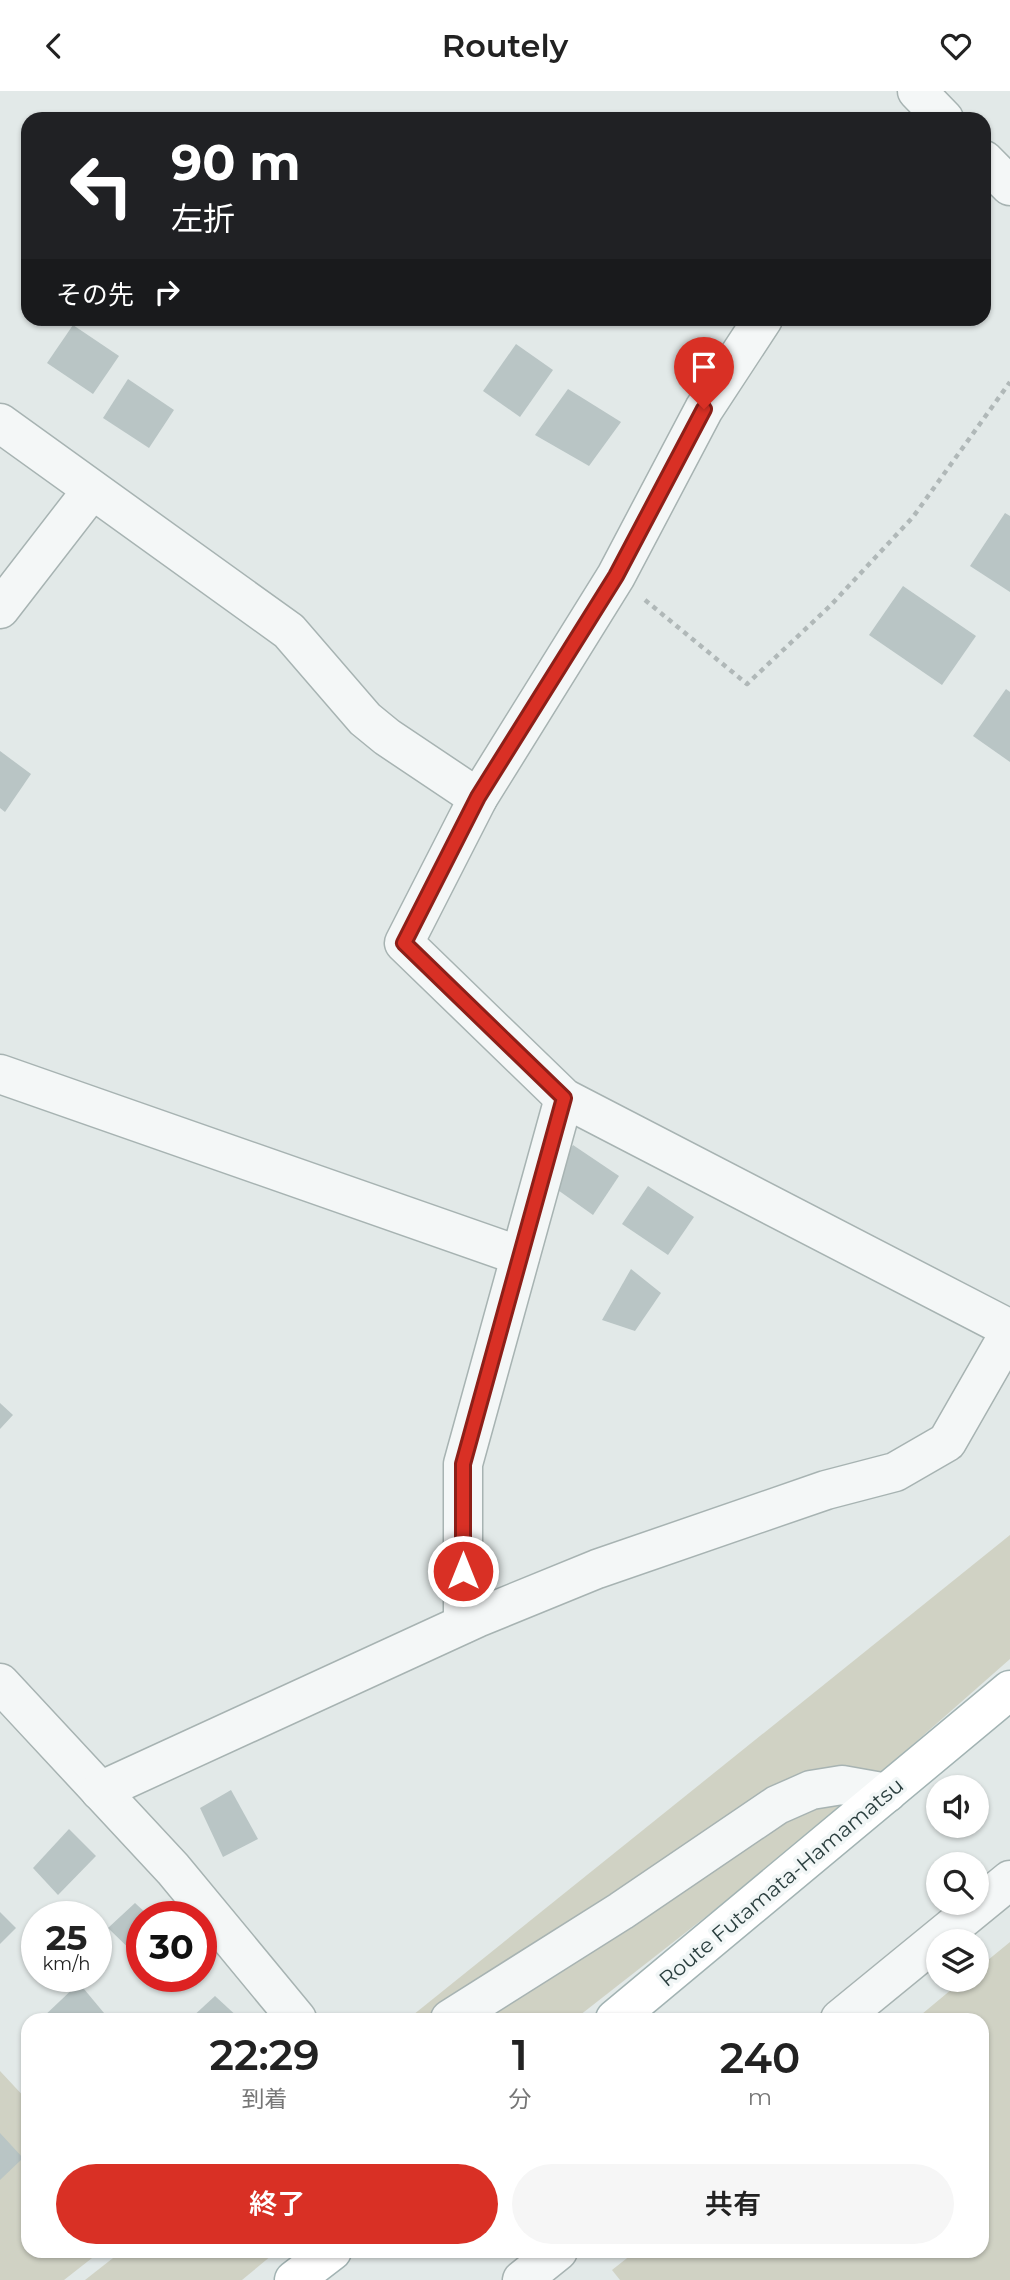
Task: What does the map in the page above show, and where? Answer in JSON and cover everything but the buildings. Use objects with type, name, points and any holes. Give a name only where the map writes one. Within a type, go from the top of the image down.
[{"type":"main road","name":"Route Futamata-Hamamatsu","points":[[622,2013],[1010,1690]]},
{"type":"main road","points":[[294,2280],[323,2258]]},
{"type":"street","points":[[991,167],[1010,186]]},
{"type":"street","points":[[100,1791],[463,1624],[597,1569],[826,1490],[895,1472],[947,1443],[1010,1331],[564,1098],[404,943],[478,797],[616,576],[704,409],[758,326]]},
{"type":"street","points":[[0,423],[289,631],[365,719],[387,737],[478,797]]},
{"type":"street","points":[[0,609],[92,490]]},
{"type":"street","points":[[0,1074],[520,1256]]},
{"type":"street","points":[[463,1624],[463,1464],[564,1098]]},
{"type":"street","points":[[0,1683],[182,1880],[292,2013]]},
{"type":"street","points":[[460,2013],[621,1911],[777,1805],[811,1790],[842,1786],[887,1793]]},
{"type":"street","points":[[847,2013],[1010,1880]]},
{"type":"path","points":[[616,576],[747,684],[830,606],[913,517],[1010,381]]},
{"type":"shaded area","points":[[1010,1535],[1010,1659],[809,1836],[583,2013],[415,2013]]},
{"type":"shaded area","points":[[1010,1942],[1010,2280],[620,2280],[612,2270],[627,2258],[989,2258],[989,2013],[923,2013],[948,1992],[989,1992],[989,1959]]},
{"type":"shaded area","points":[[0,2071],[21,2094],[21,2258],[92,2258],[64,2280],[0,2280]]},
{"type":"shaded area","points":[[113,2258],[269,2258],[242,2280],[85,2280]]},
{"type":"route","points":[[463,1571],[463,1464],[564,1098],[404,943],[478,797],[616,576],[704,409]]}]
